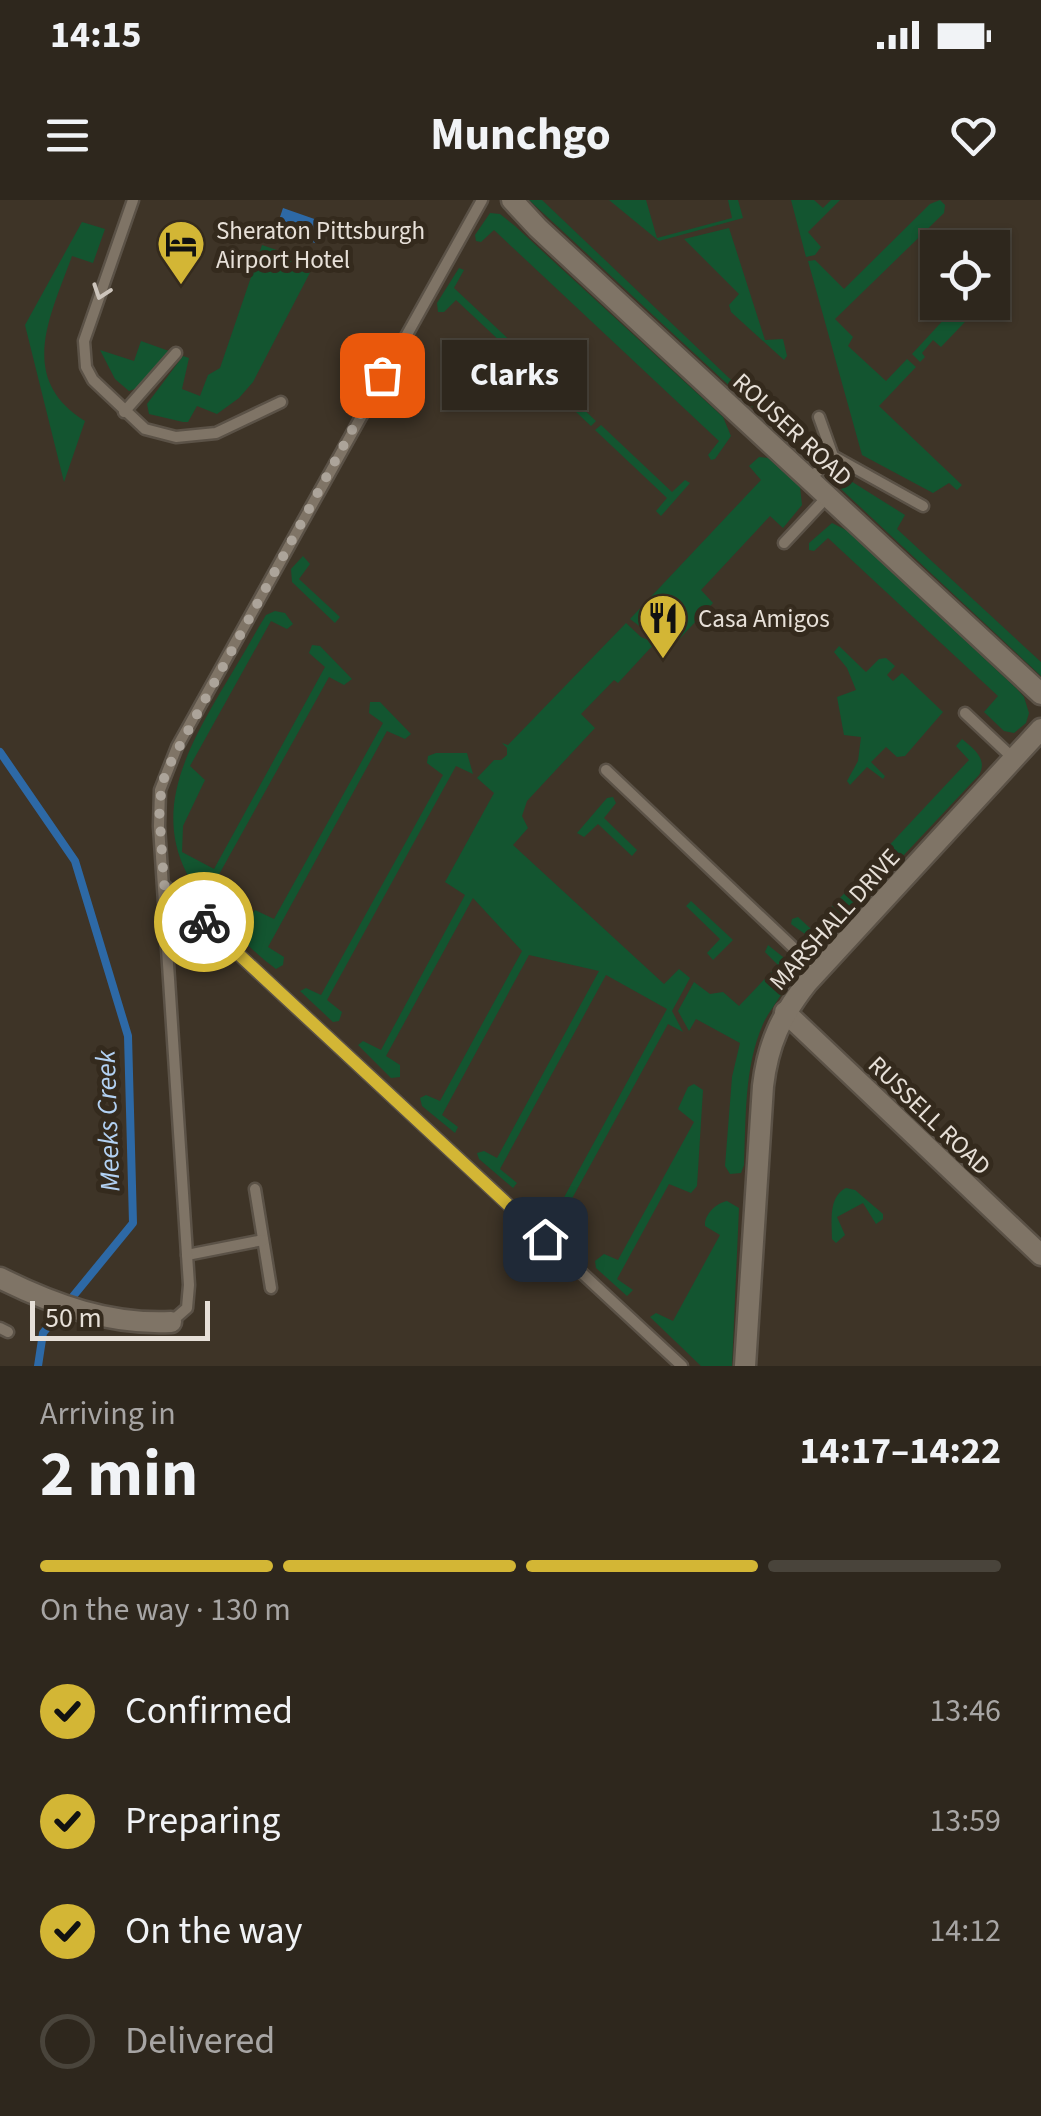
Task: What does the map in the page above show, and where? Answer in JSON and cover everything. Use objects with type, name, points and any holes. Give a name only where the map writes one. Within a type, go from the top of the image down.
[{"type":"street","name":"ROUSER ROAD","points":[[512,200],[1041,694]]},
{"type":"street","name":"MARSHALL DRIVE","points":[[745,1366],[763,1086],[769,1048],[785,1012],[818,970],[1041,729]]},
{"type":"street","name":"RUSSELL ROAD","points":[[785,1012],[1041,1255]]},
{"type":"street","points":[[0,1278],[54,1302],[112,1320],[136,1324],[170,1322]]},
{"type":"lane","points":[[132,200],[82,354],[94,380],[126,414],[145,429],[160,434],[197,436],[237,425],[281,402]]},
{"type":"lane","points":[[170,1322],[187,1308],[187,1255],[159,806],[170,760],[482,200]]},
{"type":"lane","points":[[126,414],[176,353]]},
{"type":"lane","points":[[818,418],[833,456],[923,506]]},
{"type":"lane","points":[[810,479],[833,456]]},
{"type":"lane","points":[[784,543],[828,496]]},
{"type":"lane","points":[[964,713],[1014,759]]},
{"type":"lane","points":[[606,770],[818,970]]},
{"type":"lane","points":[[164,885],[682,1366]]},
{"type":"lane","points":[[255,1188],[271,1288]]},
{"type":"lane","points":[[187,1255],[263,1240]]},
{"type":"green space","points":[[529,200],[542,200],[789,435],[804,426],[812,440],[809,451],[804,455]]},
{"type":"green space","points":[[609,200],[646,200],[657,238],[732,218],[728,200],[738,200],[743,218],[659,241]]},
{"type":"green space","points":[[791,200],[814,200],[823,208],[831,200],[840,200],[808,232],[821,247],[815,255],[806,257]]},
{"type":"green space","points":[[940,200],[945,205],[944,213],[927,230],[920,230],[920,236],[835,319],[853,337],[848,346],[886,381],[907,359],[916,367],[879,406],[962,485],[957,490],[949,483],[933,493],[862,455],[808,261],[815,260],[844,289],[930,204]]},
{"type":"green space","points":[[490,213],[500,214],[515,226],[723,417],[731,436],[715,459],[708,455],[719,441],[494,230],[481,242],[476,241],[475,235]]},
{"type":"green space","points":[[82,222],[105,229],[93,263],[72,256],[55,301],[45,344],[45,365],[51,385],[64,404],[85,421],[64,482],[25,325]]},
{"type":"green space","points":[[729,228],[765,340],[783,339],[787,356],[784,360],[731,312],[729,305],[739,294],[684,239]]},
{"type":"green space","points":[[262,245],[315,263],[253,382],[217,414],[197,406],[188,422],[183,422],[149,414],[147,404],[183,356],[189,358],[182,389],[200,396],[208,375],[220,368]]},
{"type":"green space","points":[[459,268],[464,270],[454,288],[596,421],[591,426],[456,300],[444,312],[438,312],[437,303]]},
{"type":"green space","points":[[943,320],[967,320],[941,347],[933,340],[920,362],[912,354]]},
{"type":"green space","points":[[141,341],[169,351],[140,387],[129,391],[115,379],[100,350],[134,361]]},
{"type":"green space","points":[[601,425],[672,492],[685,480],[690,483],[661,516],[656,511],[667,498],[595,430]]},
{"type":"green space","points":[[759,457],[768,458],[800,487],[802,505],[783,528],[770,516],[701,590],[713,603],[670,649],[630,619],[761,480],[749,466]]},
{"type":"green space","points":[[846,478],[905,515],[897,529],[1041,662],[1041,676],[841,489],[836,483]]},
{"type":"green space","points":[[832,523],[848,531],[1017,689],[1029,713],[1026,723],[1014,733],[1004,731],[984,712],[998,696],[828,538],[814,551],[809,550],[809,543]]},
{"type":"green space","points":[[303,556],[310,564],[299,579],[340,617],[335,623],[292,582],[291,569]]},
{"type":"green space","points":[[275,611],[285,613],[293,624],[287,629],[271,621],[190,766],[205,780],[183,826],[182,852],[214,869],[325,667],[309,653],[312,645],[320,646],[352,679],[344,685],[329,677],[212,887],[231,899],[227,907],[249,919],[255,910],[274,919],[383,723],[369,713],[370,702],[380,702],[411,734],[405,739],[387,731],[268,947],[284,957],[283,965],[276,969],[230,928],[196,889],[178,852],[173,816],[179,780],[193,744],[266,615]]},
{"type":"green space","points":[[626,623],[641,637],[655,643],[618,683],[614,680],[581,714],[595,728],[527,801],[522,816],[528,828],[513,845],[664,984],[679,969],[690,978],[672,1011],[683,1032],[668,1024],[558,1224],[575,1235],[570,1243],[534,1207],[541,1204],[556,1212],[667,1009],[606,975],[500,1169],[517,1183],[513,1188],[477,1153],[484,1151],[497,1158],[599,971],[529,955],[442,1115],[458,1127],[455,1133],[422,1106],[420,1098],[426,1095],[440,1101],[522,951],[473,898],[386,1056],[400,1065],[400,1077],[391,1078],[358,1045],[363,1041],[381,1050],[465,895],[445,882],[494,793],[477,778],[494,760],[507,755],[502,743],[508,745]]},
{"type":"green space","points":[[839,646],[866,672],[879,659],[886,658],[895,666],[887,675],[893,681],[902,673],[943,712],[905,756],[897,757],[886,747],[871,762],[885,776],[883,779],[867,767],[850,785],[847,781],[858,761],[861,737],[844,735],[837,697],[856,690],[847,668],[834,652]]},
{"type":"green space","points":[[962,739],[981,759],[979,775],[826,938],[816,942],[791,924],[798,917],[811,929],[969,760],[956,746]]},
{"type":"green space","points":[[467,753],[473,774],[456,766],[327,1000],[342,1012],[339,1021],[333,1022],[300,991],[306,988],[321,995],[443,775],[427,763],[428,756]]},
{"type":"green space","points":[[613,797],[616,803],[604,818],[637,850],[632,856],[598,824],[584,837],[577,833],[607,798]]},
{"type":"green space","points":[[691,901],[733,940],[713,960],[707,953],[720,939],[686,906]]},
{"type":"green space","points":[[768,945],[788,961],[789,977],[757,1041],[747,1093],[744,1165],[741,1173],[730,1174],[725,1166],[732,1077],[740,1043],[696,1019],[689,1031],[678,1011],[694,982],[710,994],[723,992],[739,1006],[778,965],[765,952]]},
{"type":"green space","points":[[694,1084],[703,1090],[697,1186],[691,1193],[669,1184],[617,1279],[633,1290],[627,1296],[596,1268],[595,1261],[604,1254],[618,1260],[694,1122],[678,1109],[688,1087]]},
{"type":"green space","points":[[846,1188],[855,1190],[883,1214],[883,1219],[876,1224],[863,1203],[837,1217],[845,1235],[836,1243],[832,1239],[832,1210],[836,1197]]},
{"type":"green space","points":[[727,1201],[739,1208],[732,1366],[701,1366],[650,1317],[656,1313],[673,1321],[720,1235],[705,1226],[706,1218]]},
{"type":"water","points":[[283,208],[323,222],[315,243],[276,229]]},
{"type":"waterway","name":"Meeks Creek","points":[[0,752],[75,861],[128,1036],[133,1223],[43,1333],[38,1366]]},
{"type":"way so far","points":[[204,922],[164,885],[159,806],[165,773],[382,375]]},
{"type":"place","name":"Sheraton Pittsburgh Airport Hotel","points":[[181,286]]},
{"type":"place","name":"Clarks","points":[[382,375]]},
{"type":"place","name":"Casa Amigos","points":[[663,660]]},
{"type":"route","points":[[204,922],[545,1239]]}]
